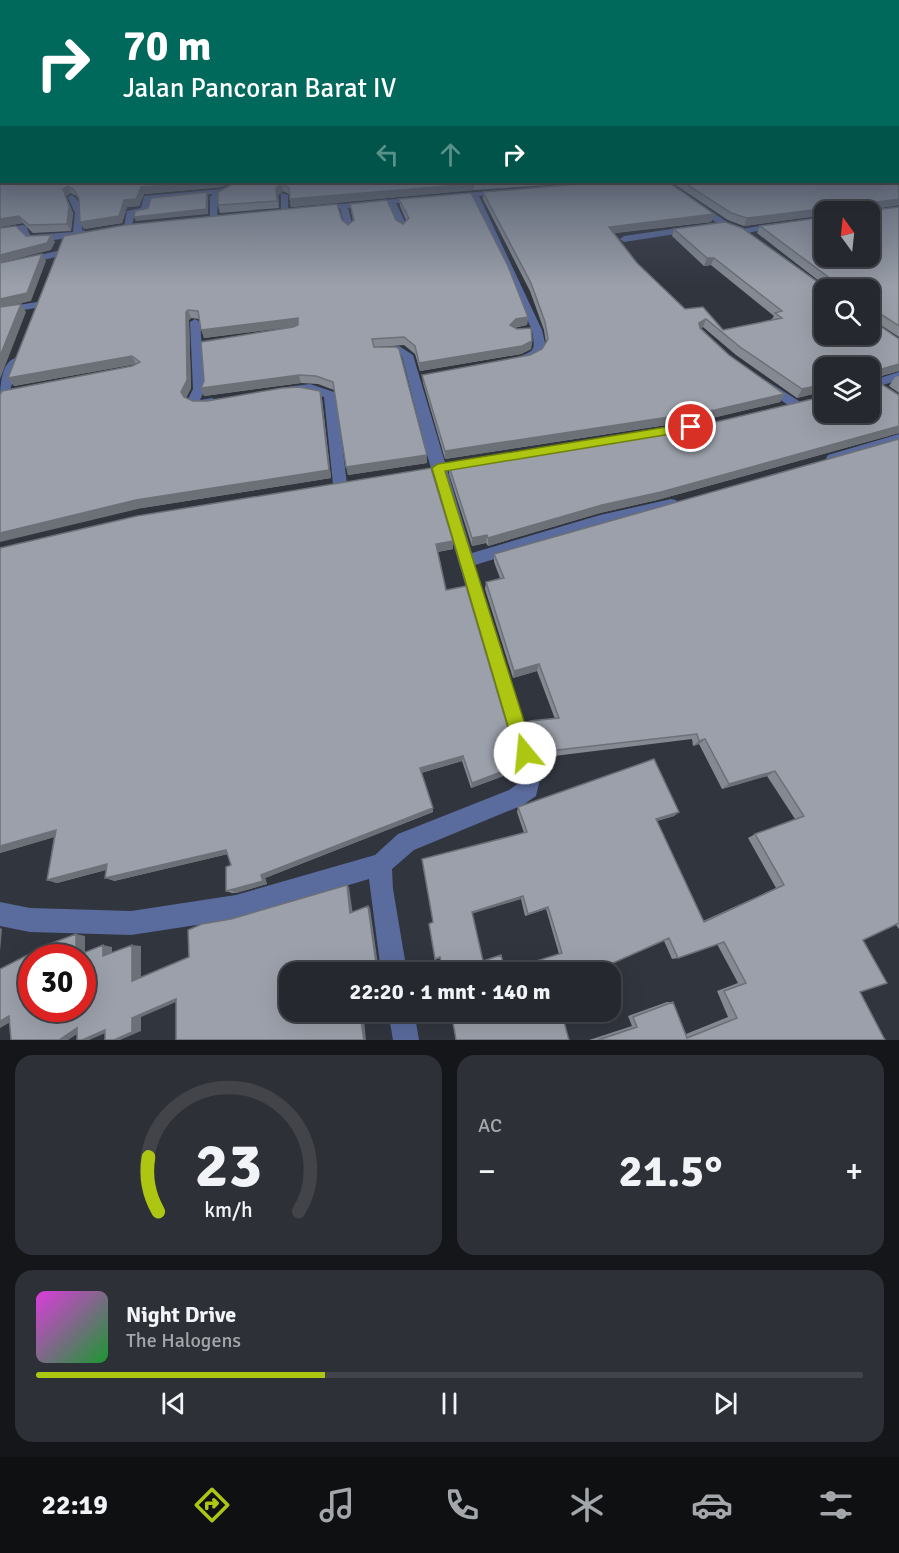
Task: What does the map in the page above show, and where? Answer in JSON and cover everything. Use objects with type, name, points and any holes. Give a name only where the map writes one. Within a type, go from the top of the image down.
[{"type":"street","points":[[214,218],[214,197],[229,189]]},
{"type":"street","points":[[673,189],[724,224],[743,231],[752,238]]},
{"type":"street","points":[[128,227],[131,211],[146,210],[147,198],[225,191]]},
{"type":"street","points":[[476,191],[540,347],[536,354],[513,361]]},
{"type":"street","points":[[439,198],[476,191],[513,191]]},
{"type":"street","points":[[284,195],[285,211]]},
{"type":"street","points":[[72,197],[79,213],[77,233]]},
{"type":"street","points":[[308,209],[427,198]]},
{"type":"street","points":[[391,202],[403,226]]},
{"type":"street","points":[[343,206],[349,227]]},
{"type":"street","points":[[273,212],[297,210]]},
{"type":"street","points":[[203,219],[226,217]]},
{"type":"street","points":[[624,240],[724,224]]},
{"type":"street","points":[[117,228],[138,225]]},
{"type":"street","points":[[743,231],[790,225]]},
{"type":"street","points":[[0,232],[23,228],[30,238],[66,237],[87,232]]},
{"type":"street","points":[[53,267],[66,237]]},
{"type":"street","points":[[0,267],[57,254]]},
{"type":"street","points":[[0,311],[39,301],[31,321]]},
{"type":"street","points":[[195,322],[202,344],[200,389],[193,401],[197,404],[220,401]]},
{"type":"street","points":[[0,914],[30,920],[130,923],[236,907],[381,864],[406,842],[516,798],[529,789],[531,775],[438,468],[418,378],[407,355],[401,349],[379,351]]},
{"type":"street","points":[[1,397],[19,352]]},
{"type":"street","points":[[880,382],[899,376]]},
{"type":"street","points":[[758,378],[800,403],[774,409]]},
{"type":"street","points":[[275,393],[308,388],[330,395],[339,484]]},
{"type":"street","points":[[880,389],[891,396]]},
{"type":"street","points":[[1,397],[19,391]]},
{"type":"street","points":[[815,464],[899,438]]},
{"type":"street","points":[[468,561],[600,521],[681,501]]},
{"type":"street","points":[[381,864],[381,889],[392,962]]},
{"type":"street","points":[[403,1022],[406,1040]]},
{"type":"building","points":[[0,189],[64,189],[69,206],[67,224],[29,225],[19,216],[0,219]]},
{"type":"building","points":[[72,189],[140,189],[136,199],[124,200],[119,216],[80,222],[79,199]]},
{"type":"building","points":[[224,189],[276,189],[277,201],[218,205],[218,192]]},
{"type":"building","points":[[289,189],[417,189],[290,199]]},
{"type":"building","points":[[525,189],[677,189],[714,214],[609,227],[637,263],[685,309],[703,307],[723,330],[782,318],[775,313],[782,311],[714,258],[707,258],[674,229],[725,222],[742,228],[814,279],[814,345],[880,345],[880,326],[899,339],[899,364],[880,369],[880,357],[814,357],[814,386],[802,389],[740,347],[706,319],[699,323],[700,328],[729,355],[784,394],[715,410],[445,451],[422,375],[530,355],[542,349],[548,339],[545,322],[531,283],[483,192]]},
{"type":"building","points":[[693,189],[899,189],[899,199],[880,202],[814,201],[814,210],[747,218],[731,213]]},
{"type":"building","points":[[207,192],[206,209],[134,217],[135,211],[148,208],[151,198]]},
{"type":"building","points":[[471,193],[508,266],[528,317],[516,319],[510,325],[517,329],[531,328],[532,341],[522,346],[419,363],[415,346],[404,337],[372,339],[374,347],[399,349],[427,455],[346,467],[333,382],[316,376],[299,375],[201,388],[204,381],[201,342],[293,327],[298,325],[298,318],[201,330],[198,311],[188,310],[186,312],[187,380],[181,392],[184,397],[193,401],[207,401],[282,388],[299,387],[320,391],[329,470],[136,500],[0,533],[0,395],[2,391],[132,366],[140,362],[132,356],[8,378],[64,236],[125,225],[337,204],[342,220],[348,225],[354,220],[350,204],[387,200],[396,220],[403,224],[409,218],[399,199]]},
{"type":"building","points":[[899,207],[899,326],[880,314],[880,279],[831,279],[815,267],[880,267],[880,209]]},
{"type":"building","points":[[814,219],[814,266],[760,226]]},
{"type":"building","points":[[16,226],[26,236],[51,235],[47,243],[0,255],[0,228]]},
{"type":"building","points":[[42,254],[27,293],[0,299],[0,263]]},
{"type":"building","points":[[21,304],[0,356],[0,307]]},
{"type":"building","points":[[880,383],[899,395],[899,426],[661,492],[602,505],[488,538],[487,535],[472,538],[449,466],[716,422],[814,399],[814,423],[880,423]]},
{"type":"building","points":[[899,439],[899,923],[863,940],[887,983],[860,992],[885,1040],[598,1040],[637,1027],[633,1017],[673,1002],[687,1038],[737,1018],[724,991],[746,983],[724,942],[678,958],[669,938],[615,962],[534,962],[562,953],[548,907],[528,914],[523,896],[472,912],[483,961],[501,955],[503,962],[441,962],[440,957],[435,959],[429,924],[433,922],[422,859],[527,832],[518,807],[654,759],[679,812],[656,819],[704,922],[784,885],[755,834],[804,816],[775,771],[729,784],[705,739],[699,741],[697,734],[540,752],[530,721],[559,718],[539,664],[514,671],[486,582],[504,578],[494,554]]},
{"type":"building","points":[[431,468],[453,541],[436,544],[446,590],[466,586],[519,765],[472,783],[463,756],[420,768],[433,808],[261,875],[263,881],[226,891],[226,867],[231,865],[226,850],[105,878],[107,864],[47,880],[56,830],[0,846],[0,548],[137,516]]},
{"type":"building","points":[[347,885],[350,913],[368,906],[376,962],[279,962],[279,1022],[361,1022],[364,1040],[176,1040],[176,999],[132,1018],[132,1032],[114,1040],[105,1040],[105,1030],[77,1040],[77,1028],[59,1040],[11,1040],[9,1016],[0,1021],[0,969],[18,960],[18,1022],[96,1022],[96,948],[103,945],[103,956],[132,945],[132,981],[189,957],[188,930],[202,924],[231,919]]},
{"type":"building","points":[[76,934],[76,944],[50,944]]},
{"type":"building","points":[[453,1022],[564,1022],[569,1040],[456,1040]]},
{"type":"route","points":[[525,753],[438,468],[691,427]]}]
